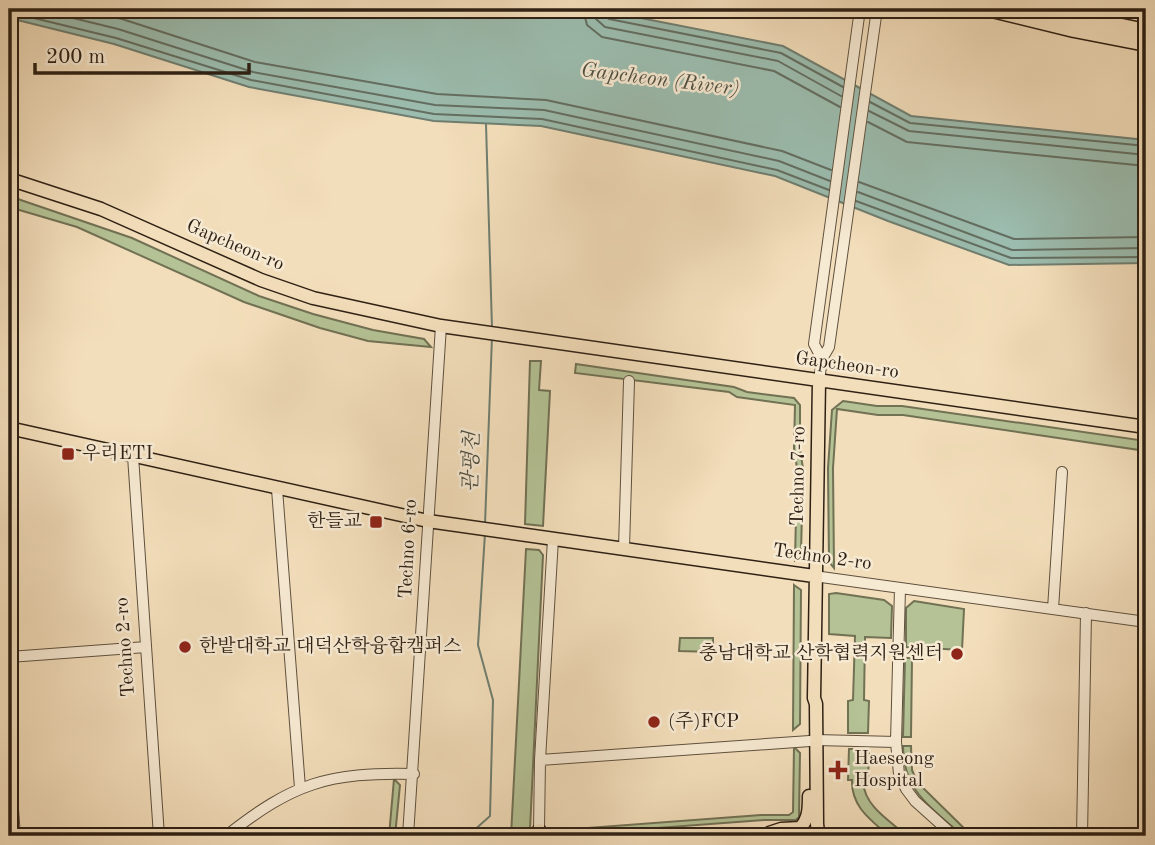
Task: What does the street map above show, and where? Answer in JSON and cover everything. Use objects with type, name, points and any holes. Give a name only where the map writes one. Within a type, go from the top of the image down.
[{"type":"highway","points":[[988,9],[1146,44]]},
{"type":"highway","points":[[1040,9],[1146,31]]},
{"type":"main road","name":"Gapcheon-ro","points":[[9,179],[101,209],[261,280],[313,298],[446,327],[1146,427]]},
{"type":"main road","name":"Techno 7-ro","points":[[769,833],[800,828],[806,822],[808,813],[816,704],[814,576],[819,381]]},
{"type":"main road","name":"Techno 2-ro","points":[[9,428],[428,521],[814,576]]},
{"type":"main road","name":"Techno 7-ro","points":[[813,741],[817,824],[818,832],[822,836]]},
{"type":"main road","points":[[727,836],[769,833],[790,836]]},
{"type":"street","points":[[822,359],[814,344],[860,9]]},
{"type":"street","points":[[819,381],[822,359],[829,346],[877,9]]},
{"type":"street","points":[[1119,9],[1146,14]]},
{"type":"street","name":"Techno 6-ro","points":[[408,836],[428,521],[446,327]]},
{"type":"street","points":[[624,548],[629,381]]},
{"type":"street","name":"Techno 2-ro","points":[[133,456],[159,836]]},
{"type":"street","points":[[1053,609],[1062,472]]},
{"type":"street","points":[[277,489],[300,788]]},
{"type":"street","points":[[540,834],[540,760],[553,539]]},
{"type":"street","name":"Techno 2-ro","points":[[814,576],[1146,622]]},
{"type":"street","points":[[900,588],[896,742],[899,774],[915,801],[954,836]]},
{"type":"street","points":[[1082,836],[1086,614]]},
{"type":"street","points":[[9,657],[146,647]]},
{"type":"street","points":[[540,760],[813,741],[896,742]]},
{"type":"street","points":[[9,756],[15,836]]},
{"type":"street","points":[[226,836],[268,805],[300,788],[351,776],[414,774]]},
{"type":"green space","points":[[9,196],[132,238],[259,296],[373,330],[424,339],[431,347],[368,341],[244,302],[77,227],[9,207]]},
{"type":"green space","points":[[530,361],[541,361],[539,390],[550,391],[543,526],[525,524]]},
{"type":"green space","points":[[576,364],[794,398],[800,405],[800,450],[803,468],[801,554],[795,560],[795,405],[737,397],[729,392],[575,373]]},
{"type":"green space","points":[[843,401],[877,406],[902,406],[1146,441],[1146,451],[903,415],[878,415],[837,409],[833,468],[834,568],[829,562],[828,468],[832,410]]},
{"type":"green space","points":[[526,549],[539,550],[543,555],[530,830],[523,836],[511,836]]},
{"type":"green space","points":[[794,585],[801,590],[800,724],[793,730]]},
{"type":"green space","points":[[829,594],[884,600],[892,606],[891,638],[865,637],[864,700],[869,701],[868,733],[848,733],[848,701],[853,700],[855,636],[829,634]]},
{"type":"green space","points":[[914,601],[964,609],[962,650],[906,647],[906,608]]},
{"type":"green space","points":[[680,638],[713,638],[713,652],[679,651]]},
{"type":"green space","points":[[905,658],[912,658],[911,737],[903,737]]},
{"type":"green space","points":[[903,746],[911,746],[912,770],[917,782],[972,836],[963,836],[921,798],[908,776]]},
{"type":"green space","points":[[794,747],[800,753],[799,817],[796,820],[550,836],[546,831],[789,815],[793,812]]},
{"type":"green space","points":[[849,749],[869,749],[868,781],[863,782],[868,799],[907,836],[889,836],[859,805],[852,780],[848,780]]},
{"type":"green space","points":[[394,779],[400,785],[395,836],[389,836]]},
{"type":"water","name":"Gapcheon (River)","points":[[9,9],[595,9],[783,46],[911,116],[1146,140],[1146,263],[1009,265],[775,176],[541,126],[434,121],[249,87],[114,44],[9,18]]},
{"type":"waterway","name":"관평천","points":[[486,124],[492,328]]},
{"type":"waterway","name":"관평천","points":[[485,524],[492,337]]},
{"type":"waterway","name":"관평천","points":[[470,836],[490,816],[493,700],[478,645],[485,533]]},
{"type":"place","name":"우리ETI","points":[[68,454]]},
{"type":"place","name":"한들교","points":[[376,522]]},
{"type":"place","name":"한밭대학교 대덕산학융합캠퍼스","points":[[185,647]]},
{"type":"place","name":"충남대학교 산학협력지원센터","points":[[957,654]]},
{"type":"place","name":"(주)FCP","points":[[654,722]]},
{"type":"place","name":"Haeseong Hospital","points":[[838,770]]}]
